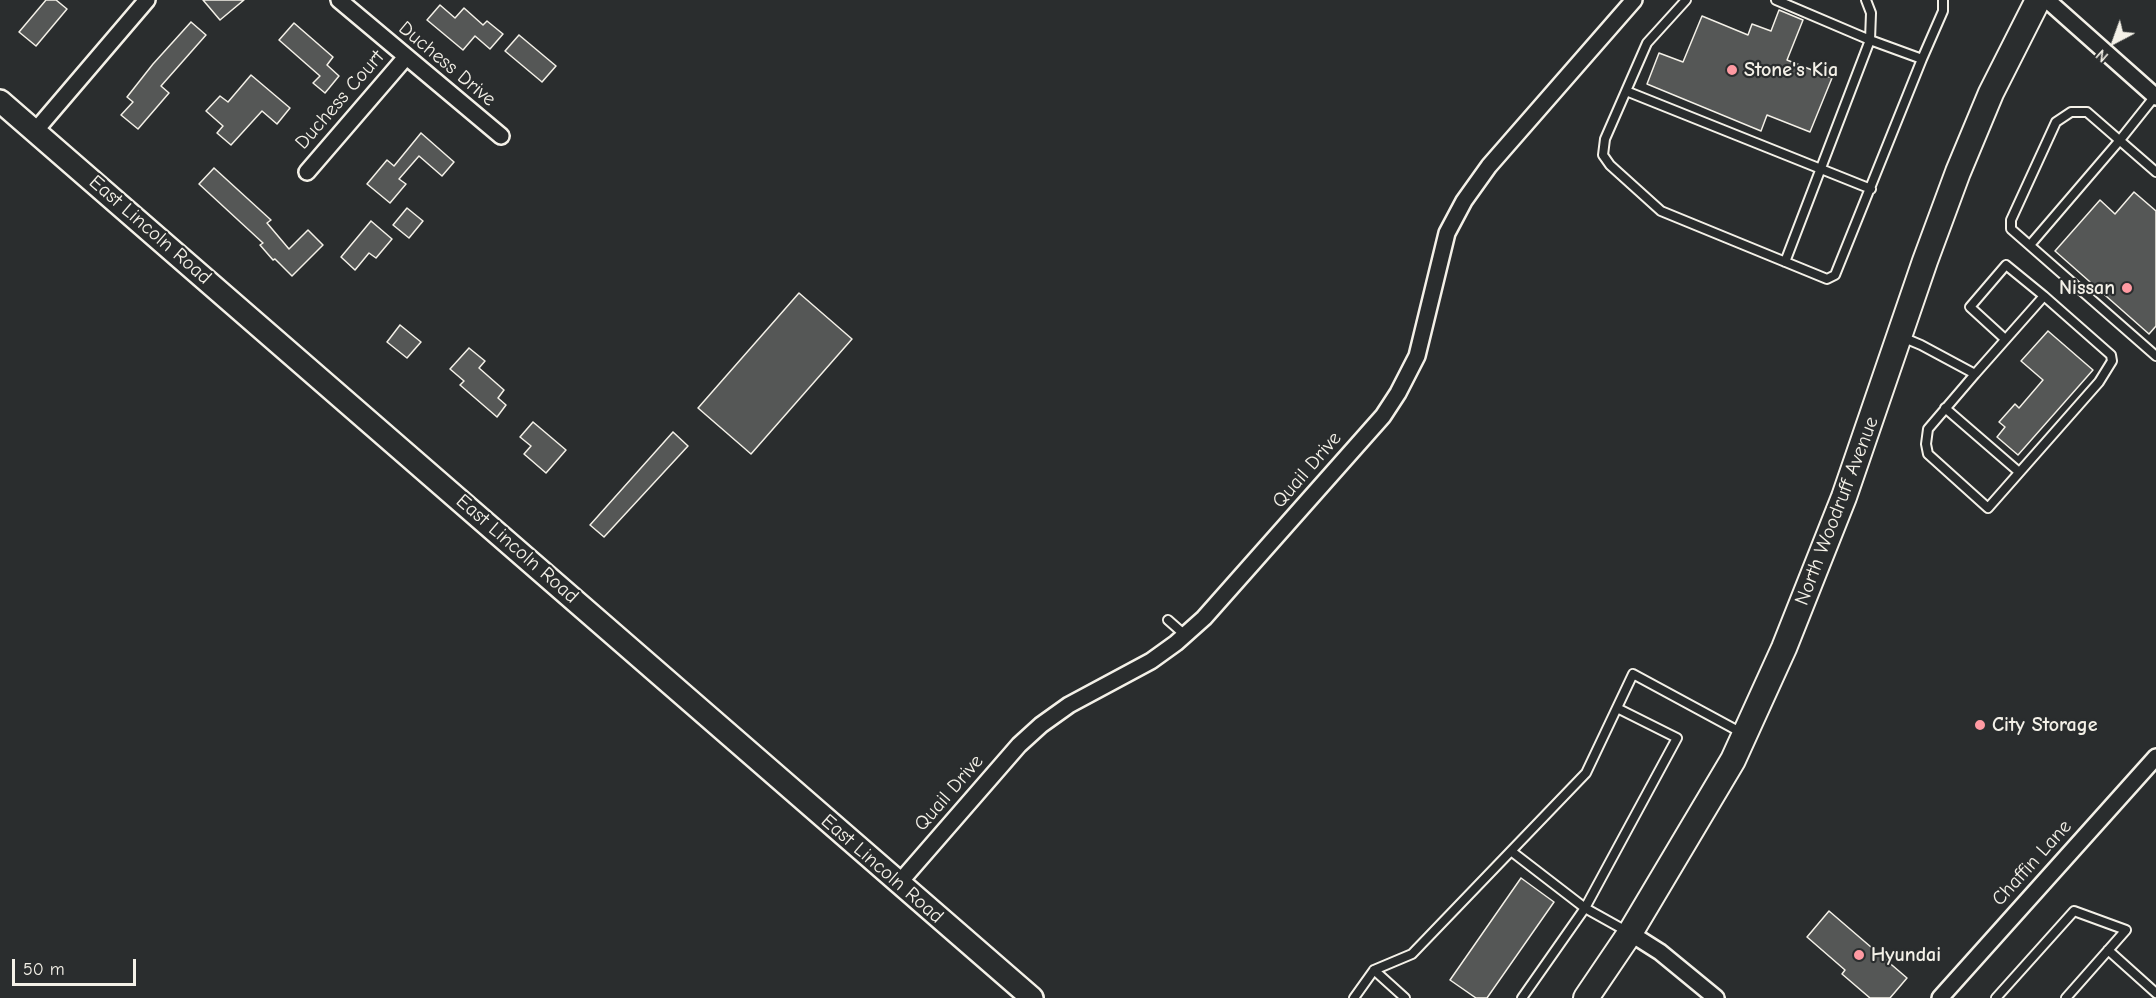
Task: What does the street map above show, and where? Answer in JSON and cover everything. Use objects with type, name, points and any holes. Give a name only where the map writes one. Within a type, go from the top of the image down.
[{"type":"main road","name":"North Woodruff Avenue","points":[[1586,998],[1630,933],[1732,760],[1784,648],[1840,508],[1958,172],[1991,93],[2038,0]]},
{"type":"main road","name":"East Lincoln Road","points":[[0,101],[1032,998]]},
{"type":"street","points":[[36,130],[147,0]]},
{"type":"street","name":"Duchess Drive","points":[[339,0],[501,136]]},
{"type":"street","name":"Quail Drive","points":[[899,883],[1019,746],[1041,725],[1069,705],[1151,661],[1204,618],[1383,416],[1417,356],[1447,233],[1464,201],[1489,166],[1634,0]]},
{"type":"street","points":[[2047,0],[2156,96]]},
{"type":"street","name":"Duchess Court","points":[[307,172],[406,57]]},
{"type":"street","name":"Chaffin Lane","points":[[1940,998],[2156,757]]},
{"type":"street","points":[[1630,933],[1660,952],[1716,998]]},
{"type":"lane","points":[[1686,0],[1647,43],[1605,139],[1603,155],[1610,165],[1661,211],[1827,279],[1835,275],[1871,189],[1943,11],[1943,0]]},
{"type":"lane","points":[[1776,0],[1870,40],[1922,59]]},
{"type":"lane","points":[[1785,262],[1870,40],[1871,13],[1866,0]]},
{"type":"lane","points":[[1626,91],[1871,189]]},
{"type":"lane","points":[[2030,245],[2156,96]]},
{"type":"lane","points":[[2156,172],[2087,112],[2071,112],[2056,122],[2011,220],[2012,229],[2156,356]]},
{"type":"lane","points":[[2005,339],[1970,307],[2006,265],[2044,296],[2111,355],[2112,361],[2099,382],[1988,508],[1928,454],[1926,444],[1928,429],[2044,296]]},
{"type":"lane","points":[[1900,337],[1921,345],[1975,374]]},
{"type":"lane","points":[[1945,408],[2019,472]]},
{"type":"lane","points":[[1168,620],[1185,635]]},
{"type":"lane","points":[[1354,998],[1374,970],[1412,954],[1586,773],[1633,674],[1745,734]]},
{"type":"lane","points":[[1522,998],[1585,908],[1677,738],[1617,708]]},
{"type":"lane","points":[[1511,851],[1585,908],[1630,933]]},
{"type":"lane","points":[[1996,998],[2074,911],[2126,930],[2066,998]]},
{"type":"lane","points":[[2108,950],[2156,993]]},
{"type":"lane","points":[[1374,970],[1405,998]]},
{"type":"building","points":[[46,0],[56,0],[67,9],[36,46],[19,32]]},
{"type":"building","points":[[203,0],[244,0],[220,20]]},
{"type":"building","points":[[440,5],[455,18],[464,8],[483,25],[487,21],[503,34],[490,49],[475,36],[463,50],[427,20]]},
{"type":"building","name":"Stone's Kia","points":[[1779,10],[1803,20],[1787,60],[1832,78],[1810,132],[1767,115],[1761,131],[1647,84],[1659,53],[1683,62],[1702,16],[1748,35],[1752,24],[1771,31]]},
{"type":"building","points":[[191,22],[206,35],[161,86],[169,93],[138,129],[121,115],[133,102],[127,97]]},
{"type":"building","points":[[294,23],[333,57],[327,65],[339,76],[325,93],[313,83],[320,76],[279,40]]},
{"type":"building","points":[[519,35],[556,66],[542,82],[505,51]]},
{"type":"building","points":[[251,75],[290,108],[277,124],[262,111],[231,145],[217,133],[223,126],[206,111],[220,96],[228,102]]},
{"type":"building","points":[[421,133],[454,162],[442,176],[419,156],[399,179],[406,184],[390,203],[367,184],[387,160],[394,166]]},
{"type":"building","points":[[214,168],[271,220],[267,223],[289,249],[308,230],[323,245],[292,276],[275,259],[273,260],[260,245],[263,243],[199,184]]},
{"type":"building","name":"Nissan","points":[[2134,192],[2156,211],[2156,326],[2149,334],[2055,251],[2100,200],[2115,214]]},
{"type":"building","points":[[407,208],[423,221],[409,238],[393,225]]},
{"type":"building","points":[[371,221],[392,239],[376,258],[369,253],[355,270],[341,257]]},
{"type":"building","points":[[799,293],[852,339],[751,454],[698,408]]},
{"type":"building","points":[[400,325],[421,342],[407,358],[387,342]]},
{"type":"building","points":[[2048,331],[2093,370],[2018,455],[1997,437],[2005,427],[1999,422],[2015,404],[2019,408],[2043,380],[2021,361]]},
{"type":"building","points":[[469,348],[485,361],[479,368],[504,390],[498,398],[506,405],[497,417],[460,385],[464,381],[450,369]]},
{"type":"building","points":[[533,422],[566,450],[546,473],[524,454],[531,446],[520,437]]},
{"type":"building","points":[[673,432],[688,446],[604,537],[590,525]]},
{"type":"building","points":[[1521,878],[1554,902],[1487,998],[1476,998],[1450,980]]},
{"type":"building","name":"Hyundai","points":[[1829,911],[1907,978],[1890,998],[1870,998],[1842,974],[1845,970],[1807,937]]},
{"type":"place","name":"Stone's Kia","points":[[1732,70]]},
{"type":"place","name":"Nissan","points":[[2127,288]]},
{"type":"place","name":"City Storage","points":[[1980,725]]},
{"type":"place","name":"Hyundai","points":[[1859,955]]}]
